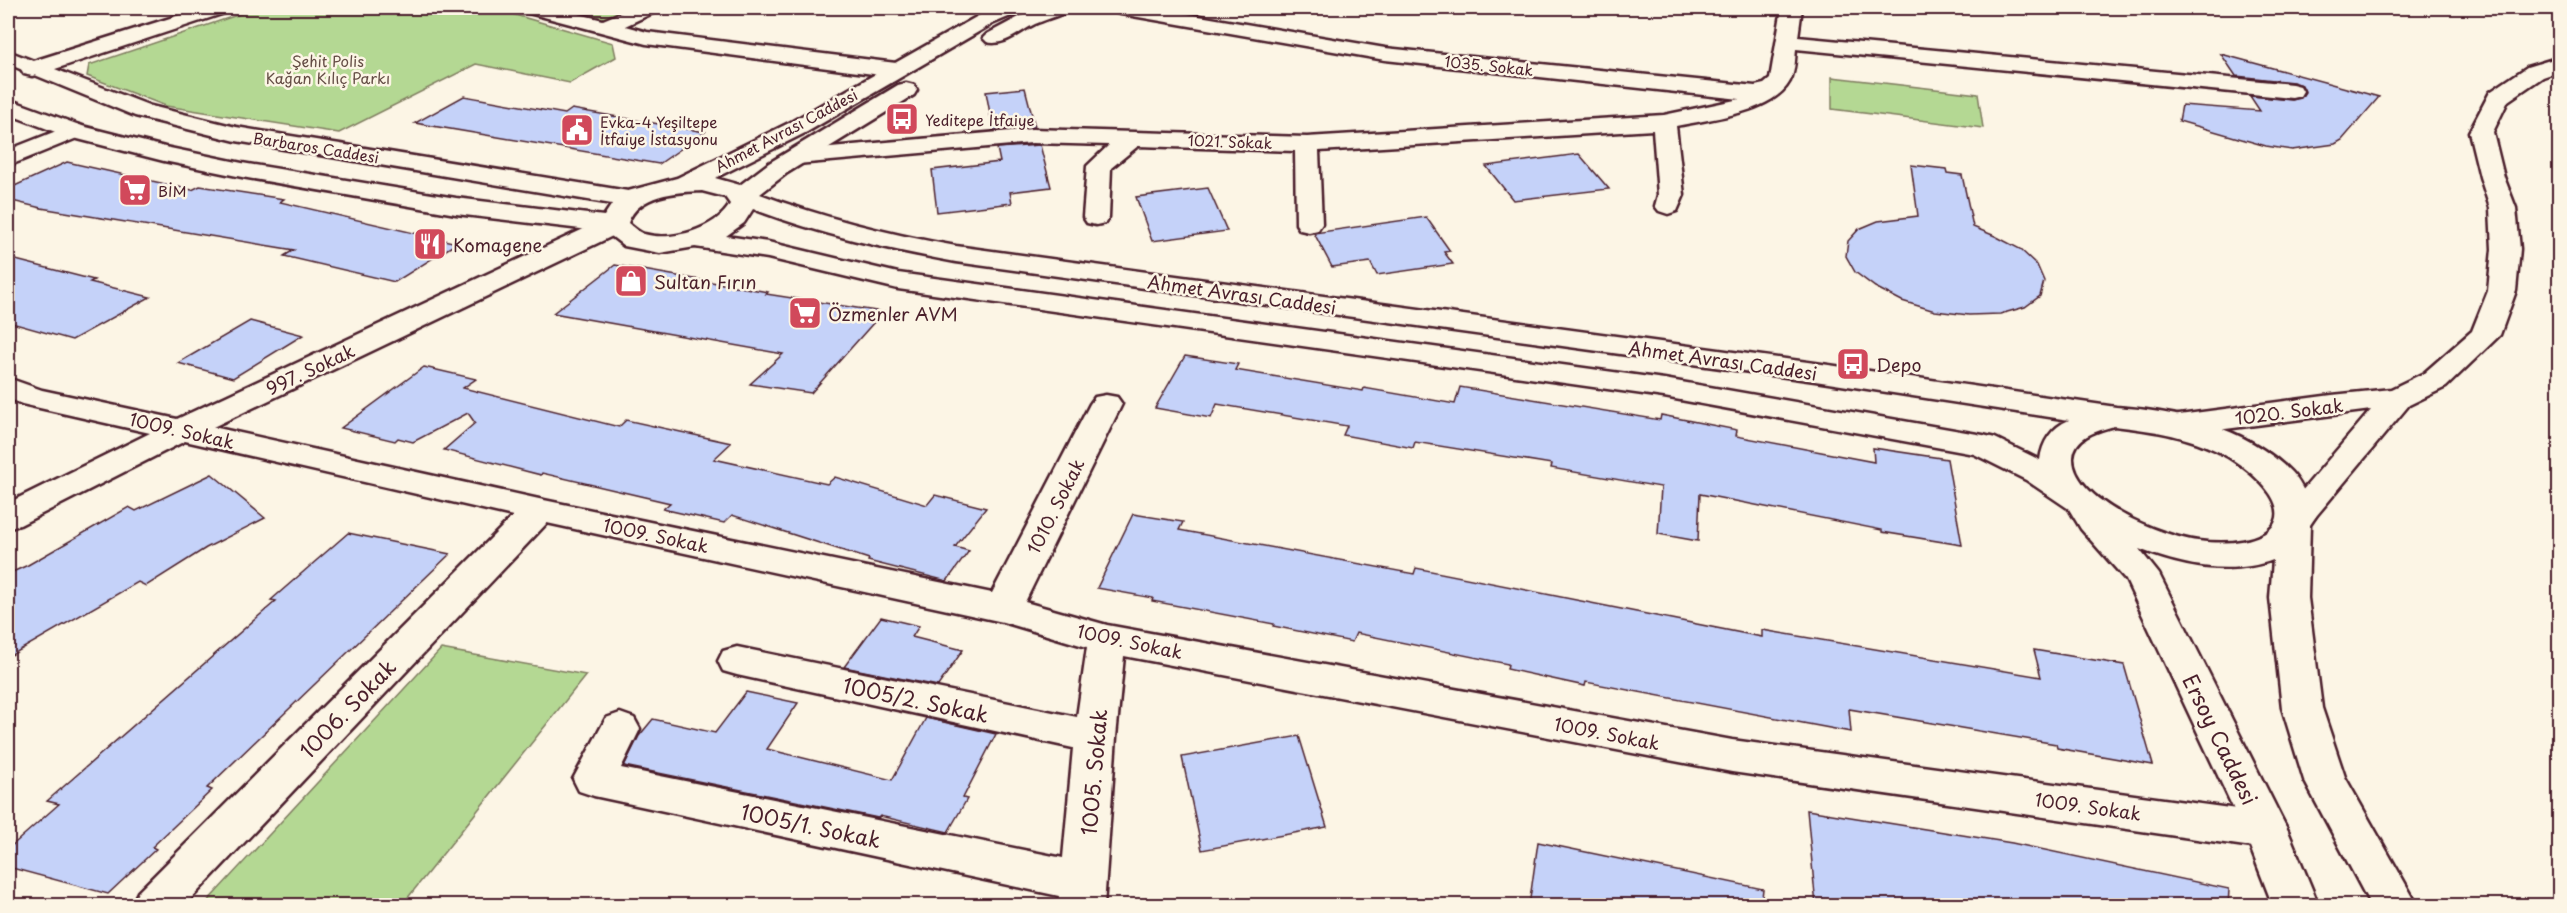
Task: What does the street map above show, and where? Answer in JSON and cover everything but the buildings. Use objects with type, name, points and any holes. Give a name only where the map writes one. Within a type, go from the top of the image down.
[{"type":"street","points":[[32,69],[221,8]]},
{"type":"street","points":[[532,8],[646,38],[896,70]]},
{"type":"street","points":[[605,27],[648,8]]},
{"type":"street","name":"Ahmet Avrası Caddesi","points":[[684,184],[799,127],[985,20],[1013,8]]},
{"type":"street","name":"Ahmet Avrası Caddesi","points":[[741,196],[778,168],[940,69],[1028,20],[1060,8]]},
{"type":"street","name":"1035. Sokak","points":[[1121,8],[1384,54],[1735,92],[1764,93]]},
{"type":"street","points":[[1764,93],[1776,87],[1781,79],[1792,8]]},
{"type":"street","points":[[1787,42],[2292,91]]},
{"type":"street","name":"Barbaros Caddesi","points":[[8,57],[32,69],[143,111],[237,134],[634,200]]},
{"type":"street","name":"1020. Sokak","points":[[2180,425],[2398,398],[2435,380],[2485,335],[2502,291],[2506,249],[2504,208],[2492,177],[2481,132],[2498,97],[2535,72],[2559,63]]},
{"type":"street","name":"1021. Sokak","points":[[797,157],[1032,136],[1308,144],[1664,122],[1749,104],[1764,93]]},
{"type":"street","name":"Barbaros Caddesi","points":[[8,106],[74,131],[164,154],[242,170],[456,206],[614,225]]},
{"type":"street","points":[[1664,122],[1671,195],[1668,206]]},
{"type":"street","points":[[8,159],[74,131]]},
{"type":"street","points":[[1096,217],[1099,166],[1133,138]]},
{"type":"street","points":[[1308,144],[1309,224]]},
{"type":"street","points":[[684,184],[720,185],[733,189],[741,196],[744,205],[740,214],[730,224],[695,239],[651,244],[620,234],[614,225],[616,217],[634,200],[666,187],[684,184]]},
{"type":"street","name":"Ahmet Avrası Caddesi","points":[[695,239],[768,250],[898,281],[1664,388],[1983,445],[2038,472],[2107,520],[2137,536],[2171,548],[2205,555],[2238,556],[2265,551],[2284,541],[2297,520],[2294,505],[2280,481],[2253,458],[2218,439],[2180,425],[1815,372],[956,254],[884,241],[802,219],[741,196]]},
{"type":"street","name":"997. Sokak","points":[[8,517],[181,430],[614,225]]},
{"type":"street","name":"1009. Sokak","points":[[8,387],[33,397],[539,510],[1003,609],[1107,639],[1732,756],[2266,831]]},
{"type":"street","name":"1020. Sokak","points":[[2297,520],[2398,398]]},
{"type":"street","name":"1010. Sokak","points":[[1003,609],[1106,404]]},
{"type":"street","name":"Ahmet Avrası Caddesi","points":[[2116,417],[2093,421],[2075,428],[2062,438],[2056,451],[2058,467],[2093,521],[2141,574]]},
{"type":"street","name":"1006. Sokak","points":[[154,906],[539,510]]},
{"type":"street","points":[[2297,520],[2289,598],[2302,708],[2325,780],[2395,906]]},
{"type":"street","name":"Ersoy Caddesi","points":[[2141,574],[2266,831],[2296,906]]},
{"type":"street","name":"1005. Sokak","points":[[1082,894],[1095,737],[1107,639]]},
{"type":"street","name":"1005/2. Sokak","points":[[737,661],[1095,737]]},
{"type":"street","name":"1005/1. Sokak","points":[[620,729],[594,778],[1082,894]]},
{"type":"green space","name":"Şehit Polis Kağan Kılıç Parkı","points":[[258,8],[491,8],[613,43],[616,57],[570,83],[476,64],[339,133],[166,106],[87,76],[89,65]]},
{"type":"green space","points":[[563,8],[634,8],[608,20]]},
{"type":"green space","points":[[1832,77],[1978,94],[1983,128],[1832,109]]},
{"type":"green space","points":[[441,649],[586,675],[402,905],[204,905]]},
{"type":"place","name":"Yeditepe İtfaiye","points":[[902,119]]},
{"type":"place","name":"Evka-4 Yeşiltepe İtfaiye İstasyonu","points":[[577,130]]},
{"type":"place","name":"BİM","points":[[135,190]]},
{"type":"place","name":"Komagene","points":[[430,244]]},
{"type":"place","name":"Sultan Fırın","points":[[631,281]]},
{"type":"place","name":"Özmenler AVM","points":[[805,313]]},
{"type":"place","name":"Depo","points":[[1853,364]]}]
